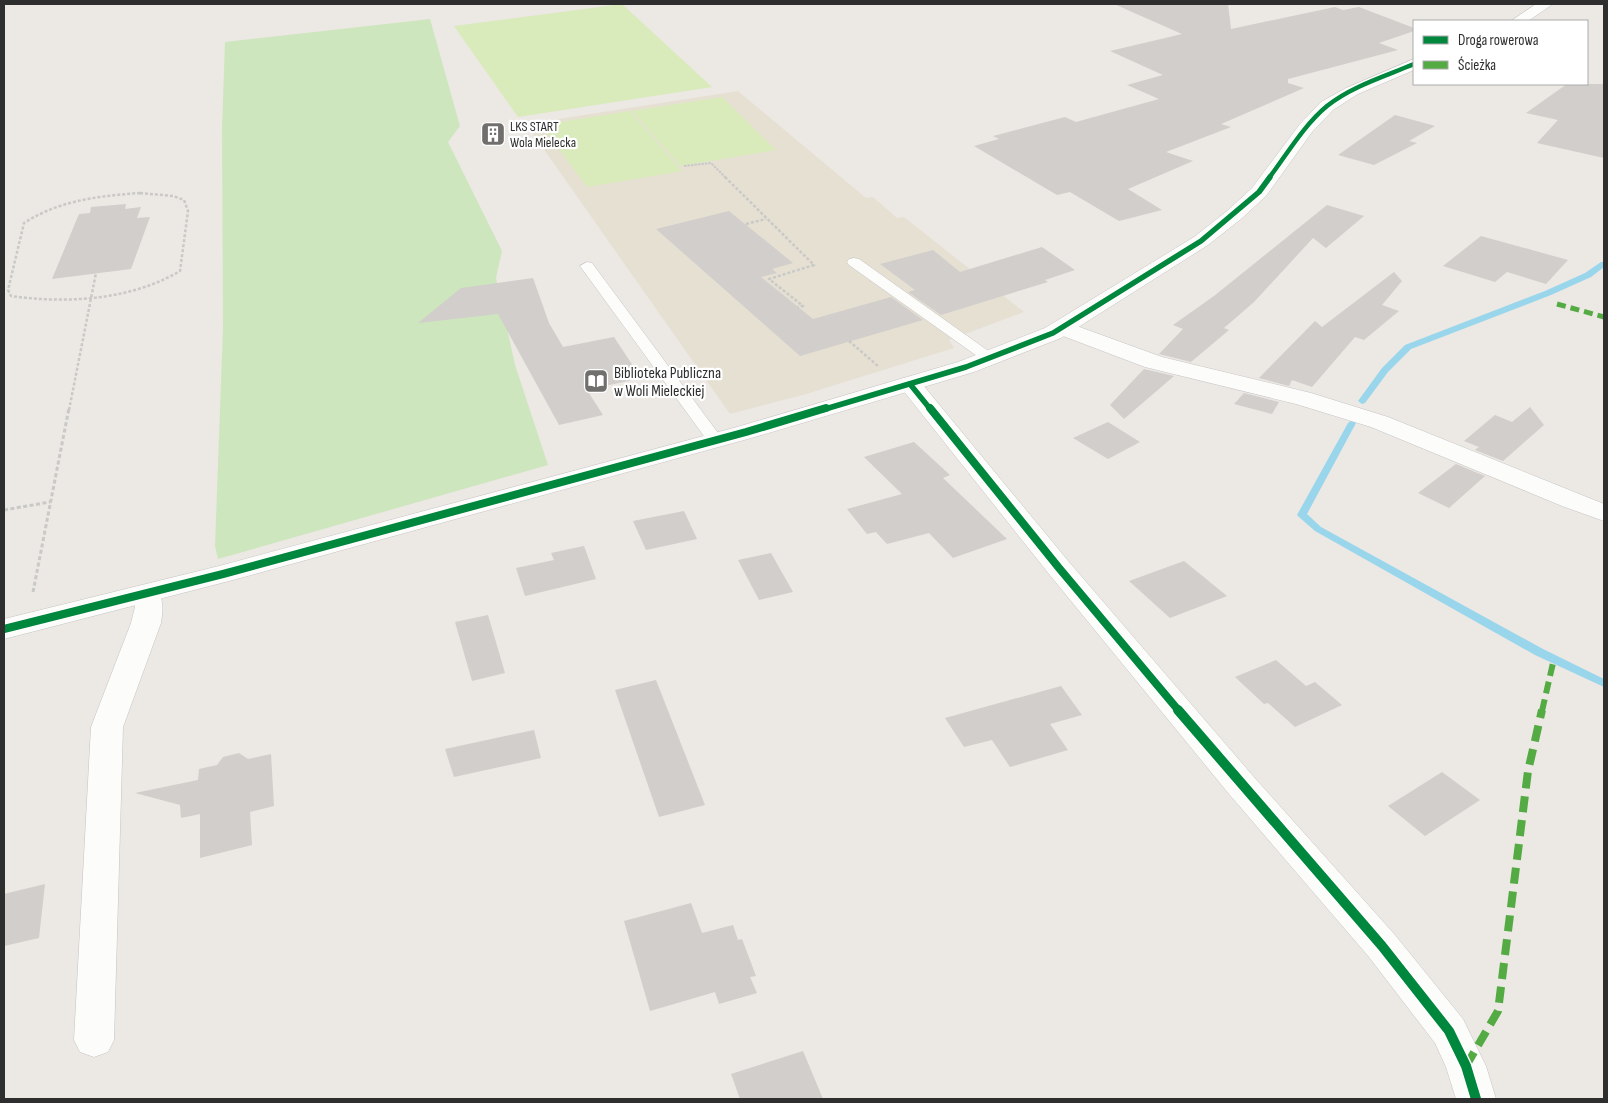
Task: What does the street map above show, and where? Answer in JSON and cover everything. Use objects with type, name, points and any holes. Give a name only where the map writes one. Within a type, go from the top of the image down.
[{"type":"street","points":[[1520,20],[1546,4]]},
{"type":"street","points":[[4,629],[146,594],[715,440],[910,384],[989,358],[1063,328],[1194,246],[1234,215],[1259,192],[1306,128],[1327,106],[1352,91],[1413,64]]},
{"type":"street","points":[[1063,328],[1102,344],[1166,366],[1344,410],[1397,428],[1556,495],[1604,513]]},
{"type":"street","points":[[910,384],[1059,568],[1241,785],[1382,946],[1449,1031],[1466,1066],[1476,1099]]},
{"type":"street","points":[[94,1040],[107,727],[146,623],[149,607],[146,594]]},
{"type":"lane","points":[[854,262],[989,358]]},
{"type":"lane","points":[[588,266],[715,440]]},
{"type":"path","points":[[684,166],[711,163],[814,265],[769,279],[803,306],[798,307]]},
{"type":"path","points":[[140,193],[173,196],[184,200],[188,211],[180,271],[171,278],[117,295],[93,297],[27,300],[12,296],[8,290],[24,223],[38,212],[62,204],[104,196],[140,193]]},
{"type":"path","points":[[746,224],[767,219]]},
{"type":"path","points":[[32,598],[72,387],[93,297],[96,274]]},
{"type":"path","points":[[849,342],[879,366]]},
{"type":"path","points":[[4,510],[50,502]]},
{"type":"shaded area","points":[[738,91],[866,198],[873,197],[897,218],[904,217],[1024,312],[949,340],[954,348],[806,394],[730,414],[526,124]]},
{"type":"green space","points":[[622,4],[712,87],[518,117],[454,26]]},
{"type":"green space","points":[[430,19],[460,126],[448,142],[502,251],[496,278],[515,365],[548,465],[218,559],[215,546],[223,328],[222,128],[225,42]]},
{"type":"green space","points":[[722,97],[776,150],[680,166],[632,111]]},
{"type":"green space","points":[[630,111],[682,171],[587,187],[541,125]]},
{"type":"building","points":[[1114,4],[1228,4],[1231,29],[1335,7],[1343,10],[1359,7],[1413,28],[1413,31],[1379,43],[1398,50],[1288,79],[1288,83],[1304,88],[1221,124],[1231,127],[1166,152],[1193,161],[1128,189],[1162,210],[1119,221],[1070,192],[1057,195],[974,146],[999,139],[993,136],[1065,117],[1076,122],[1159,99],[1127,85],[1163,75],[1110,51],[1182,34]]},
{"type":"building","points":[[1604,84],[1604,158],[1537,143],[1558,120],[1526,113],[1566,85]]},
{"type":"building","points":[[1395,115],[1435,126],[1409,141],[1417,143],[1374,165],[1338,155]]},
{"type":"building","points":[[126,204],[125,209],[141,207],[137,218],[150,217],[131,269],[52,279],[79,214],[90,213],[91,207]]},
{"type":"building","points":[[1327,205],[1364,216],[1326,248],[1313,238],[1254,302],[1224,328],[1229,330],[1191,362],[1159,354],[1183,329],[1173,325],[1214,296]]},
{"type":"building","points":[[729,211],[793,263],[772,269],[777,273],[761,277],[813,319],[891,297],[923,320],[800,356],[656,229]]},
{"type":"building","points":[[1481,236],[1568,260],[1546,284],[1507,272],[1495,282],[1443,266]]},
{"type":"building","points":[[1042,247],[1075,270],[1045,280],[1048,282],[941,315],[908,292],[915,290],[880,264],[933,250],[960,272]]},
{"type":"building","points":[[1394,272],[1402,281],[1382,305],[1399,311],[1364,340],[1355,337],[1312,387],[1292,380],[1289,386],[1259,378],[1315,321],[1322,327]]},
{"type":"building","points":[[533,278],[549,323],[563,347],[614,337],[641,378],[587,390],[603,415],[559,425],[498,314],[418,323],[461,288]]},
{"type":"building","points":[[1144,369],[1174,376],[1124,419],[1110,405]]},
{"type":"building","points":[[1244,393],[1279,402],[1272,414],[1234,404]]},
{"type":"building","points":[[1530,407],[1544,425],[1503,461],[1475,450],[1479,447],[1464,441],[1495,415],[1512,422]]},
{"type":"building","points":[[1108,422],[1140,442],[1108,459],[1073,438]]},
{"type":"building","points":[[914,442],[950,475],[943,478],[1007,539],[953,558],[929,533],[887,544],[876,532],[867,534],[847,509],[902,494],[864,457]]},
{"type":"building","points":[[1456,464],[1485,476],[1449,508],[1418,493]]},
{"type":"building","points":[[684,511],[697,539],[646,550],[633,521]]},
{"type":"building","points":[[584,546],[596,579],[525,596],[516,568],[554,560],[551,553]]},
{"type":"building","points":[[771,553],[793,592],[759,600],[738,560]]},
{"type":"building","points":[[1184,561],[1227,596],[1170,618],[1129,581]]},
{"type":"building","points":[[488,615],[505,673],[472,681],[455,622]]},
{"type":"building","points":[[1276,660],[1306,686],[1315,682],[1342,705],[1295,727],[1268,703],[1264,704],[1235,677]]},
{"type":"building","points":[[656,680],[705,805],[659,817],[615,690]]},
{"type":"building","points":[[1061,686],[1082,715],[1050,724],[1068,750],[1010,767],[992,740],[964,747],[945,718]]},
{"type":"building","points":[[534,730],[541,758],[454,777],[445,749]]},
{"type":"building","points":[[239,753],[248,759],[271,754],[274,806],[250,812],[252,845],[200,858],[200,814],[181,818],[180,805],[135,793],[198,780],[199,769],[217,765],[223,757]]},
{"type":"building","points":[[1442,772],[1480,800],[1425,836],[1388,806]]},
{"type":"building","points":[[45,884],[39,938],[4,946],[4,894]]},
{"type":"building","points":[[691,903],[702,933],[733,925],[738,940],[742,939],[756,976],[750,977],[757,993],[719,1004],[715,992],[650,1011],[624,921]]},
{"type":"building","points":[[803,1051],[823,1099],[740,1099],[731,1074]]},
{"type":"waterway","points":[[1362,401],[1385,370],[1408,347],[1548,293],[1588,275],[1604,264]]},
{"type":"waterway","points":[[1352,423],[1302,515],[1318,529],[1539,652],[1604,683]]},
{"type":"marked path","points":[[1557,304],[1604,317]]},
{"type":"marked path","points":[[1466,1066],[1498,1011],[1528,771],[1553,663]]},
{"type":"cycle path","points":[[4,629],[223,574],[746,432],[966,367],[1053,333],[1201,241],[1234,215],[1259,192],[1306,128],[1327,106],[1352,91],[1413,64]]},
{"type":"cycle path","points":[[910,384],[1059,568],[1241,785],[1382,946],[1449,1031],[1466,1066],[1476,1099]]},
{"type":"place","name":"LKS START Wola Mielecka","points":[[493,134]]},
{"type":"place","name":"Biblioteka Publiczna w Woli Mieleckiej","points":[[596,381]]}]
